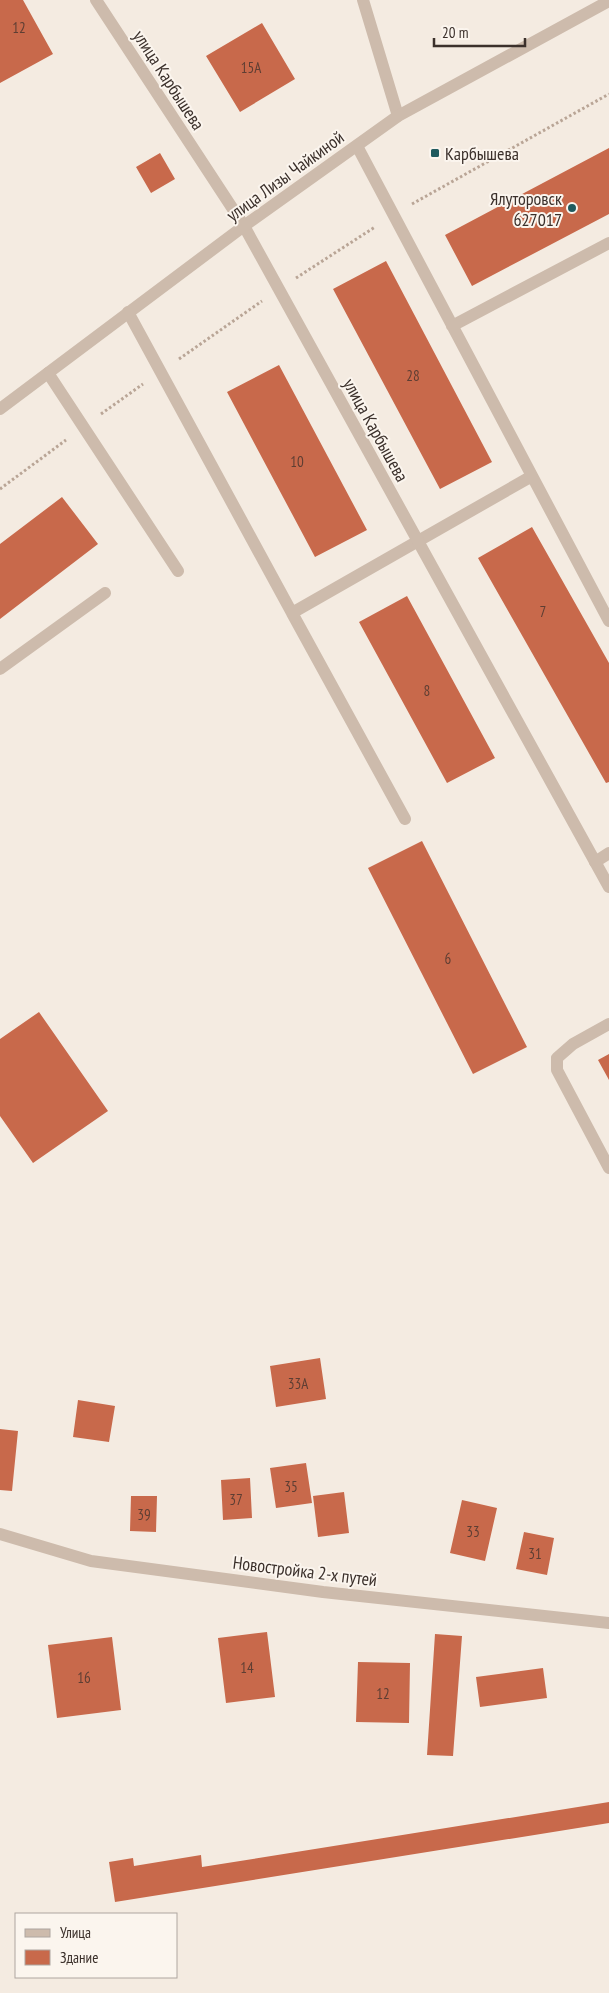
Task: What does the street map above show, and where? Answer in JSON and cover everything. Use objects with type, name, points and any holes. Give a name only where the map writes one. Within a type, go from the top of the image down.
[{"type":"street","name":"улица Карбышева","points":[[96,0],[244,226],[609,887]]},
{"type":"street","points":[[363,0],[398,116]]},
{"type":"street","name":"улица Лизы Чайкиной","points":[[0,409],[244,226],[398,116],[609,0]]},
{"type":"street","points":[[357,146],[609,621]]},
{"type":"street","points":[[452,326],[609,243]]},
{"type":"street","points":[[128,312],[405,819]]},
{"type":"street","points":[[48,373],[178,571]]},
{"type":"street","points":[[292,613],[532,476]]},
{"type":"street","points":[[0,669],[105,593]]},
{"type":"street","points":[[595,862],[609,853]]},
{"type":"street","points":[[609,1024],[573,1044],[557,1058],[557,1070],[609,1168]]},
{"type":"street","name":"Новостройка 2-х путей","points":[[0,1534],[91,1562],[323,1592],[609,1623]]},
{"type":"building","points":[[0,0],[23,0],[53,54],[0,83]]},
{"type":"building","points":[[262,23],[295,79],[240,112],[206,56]]},
{"type":"building","points":[[609,148],[609,214],[472,286],[445,235]]},
{"type":"building","points":[[160,153],[175,179],[151,193],[136,167]]},
{"type":"building","points":[[386,261],[492,462],[440,489],[333,289]]},
{"type":"building","points":[[279,365],[367,530],[315,557],[227,392]]},
{"type":"building","points":[[62,497],[98,544],[0,619],[0,544]]},
{"type":"building","points":[[532,527],[609,663],[609,782],[606,783],[478,558]]},
{"type":"building","points":[[407,596],[495,758],[447,783],[359,622]]},
{"type":"building","points":[[422,841],[527,1047],[473,1074],[368,868]]},
{"type":"building","points":[[39,1012],[108,1111],[33,1163],[0,1116],[0,1039]]},
{"type":"building","points":[[609,1054],[609,1080],[598,1060]]},
{"type":"building","points":[[320,1358],[326,1399],[276,1407],[270,1366]]},
{"type":"building","points":[[78,1400],[115,1406],[109,1442],[73,1437]]},
{"type":"building","points":[[0,1429],[18,1431],[12,1491],[0,1490]]},
{"type":"building","points":[[306,1463],[312,1503],[276,1508],[270,1468]]},
{"type":"building","points":[[250,1478],[252,1518],[223,1520],[221,1480]]},
{"type":"building","points":[[344,1492],[349,1533],[318,1537],[313,1496]]},
{"type":"building","points":[[131,1496],[157,1496],[156,1532],[130,1531]]},
{"type":"building","points":[[462,1500],[497,1508],[485,1561],[450,1553]]},
{"type":"building","points":[[524,1532],[554,1538],[547,1575],[516,1569]]},
{"type":"building","points":[[267,1632],[275,1697],[226,1703],[218,1638]]},
{"type":"building","points":[[435,1634],[462,1636],[453,1756],[427,1755]]},
{"type":"building","points":[[112,1637],[121,1710],[57,1718],[48,1645]]},
{"type":"building","points":[[358,1662],[410,1663],[409,1723],[356,1722]]},
{"type":"building","points":[[543,1668],[547,1698],[480,1707],[476,1677]]},
{"type":"building","points":[[609,1802],[609,1823],[115,1902],[109,1862],[133,1858],[134,1866],[201,1855],[202,1867]]},
{"type":"place","name":"Карбышева","points":[[435,153]]},
{"type":"place","name":"Ялуторовск 627017","points":[[572,208]]}]
